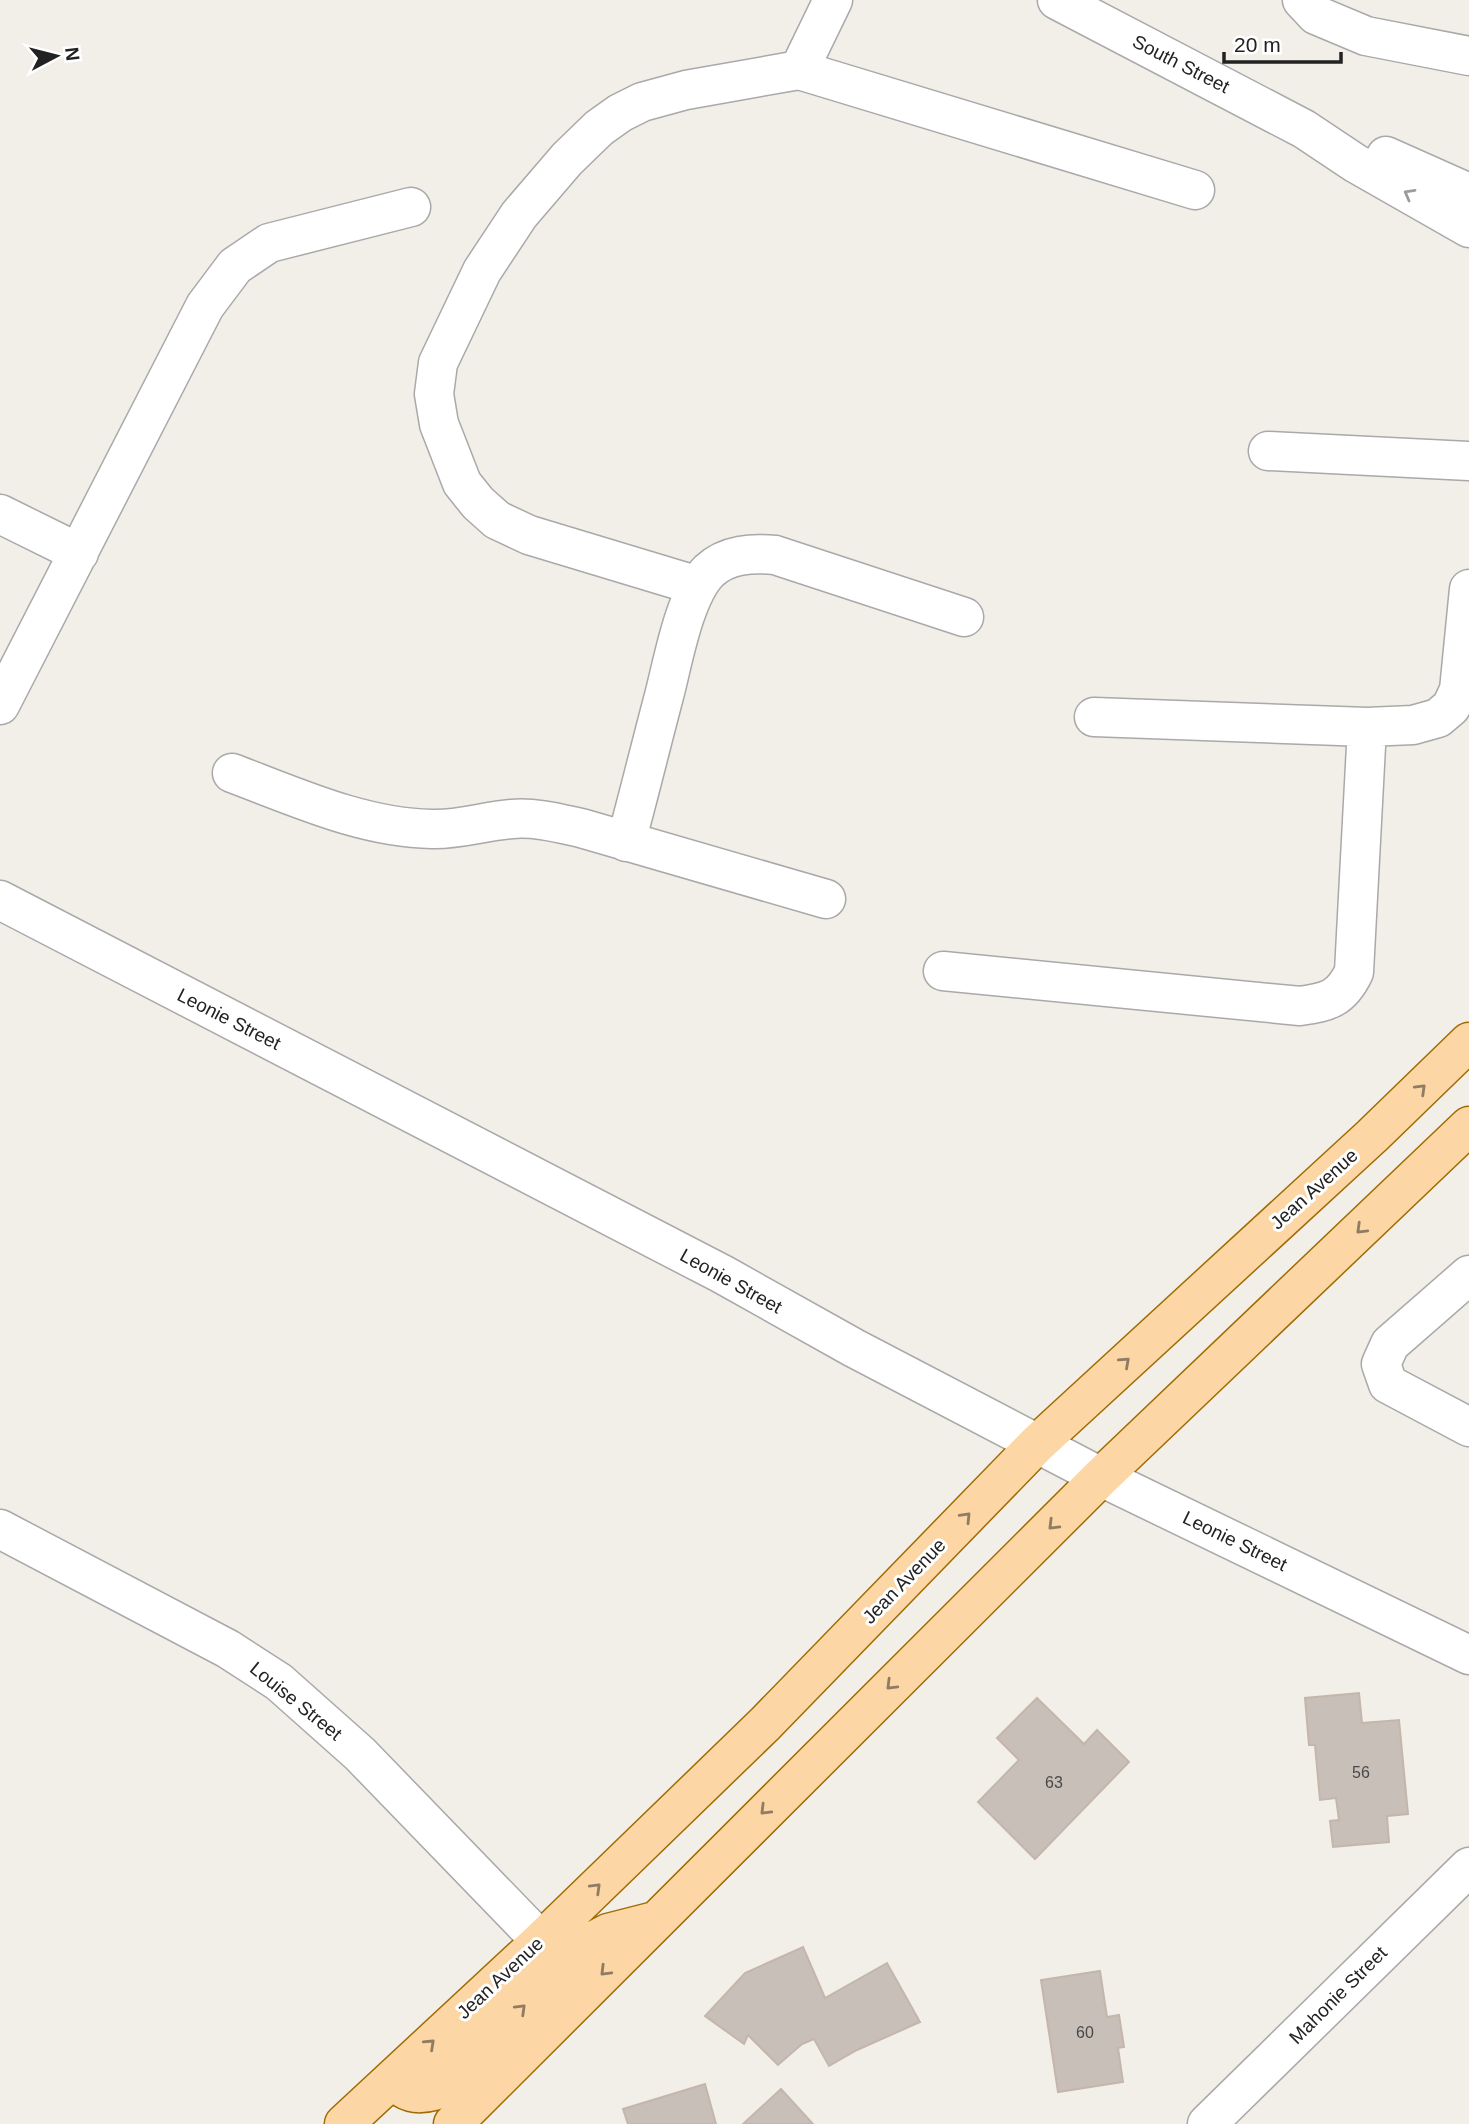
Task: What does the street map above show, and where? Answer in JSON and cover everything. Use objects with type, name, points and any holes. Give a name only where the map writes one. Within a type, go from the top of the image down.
[{"type":"main road","name":"Jean Avenue","points":[[344,2124],[541,1941],[765,1724],[1037,1444],[1372,1136],[1469,1042]]},
{"type":"main road","points":[[453,2124],[1101,1477],[1469,1126]]},
{"type":"main road","points":[[393,2080],[402,2090],[412,2094],[434,2091],[591,1942],[628,1926],[654,1921]]},
{"type":"street","points":[[799,70],[833,0]]},
{"type":"street","name":"South Street","points":[[1057,0],[1304,129],[1355,163],[1469,228]]},
{"type":"street","points":[[1302,0],[1316,15],[1366,36],[1469,56]]},
{"type":"street","points":[[698,586],[529,535],[497,520],[478,503],[462,483],[439,424],[435,394],[438,363],[482,271],[519,215],[567,159],[599,128],[642,102],[686,90],[799,70],[1195,190]]},
{"type":"street","name":"South Street","points":[[1304,129],[1393,158],[1469,193]]},
{"type":"street","points":[[0,705],[205,306],[235,267],[269,243],[411,207]]},
{"type":"street","points":[[1268,451],[1469,461]]},
{"type":"street","points":[[0,514],[79,553]]},
{"type":"street","points":[[626,842],[683,625],[698,586],[710,570],[724,560],[751,553],[775,555],[964,617]]},
{"type":"street","points":[[1094,717],[1367,727],[1426,722],[1438,718],[1451,707],[1459,690],[1469,589]]},
{"type":"street","points":[[943,971],[1300,1006],[1321,1003],[1337,996],[1347,986],[1354,972],[1367,727]]},
{"type":"street","points":[[232,773],[332,811],[385,823],[433,829],[513,819],[546,821],[826,899]]},
{"type":"street","name":"Leonie Street","points":[[0,900],[722,1274],[854,1348],[1101,1477],[1468,1654]]},
{"type":"street","points":[[1469,1275],[1390,1344],[1381,1364],[1388,1384],[1469,1427]]},
{"type":"street","name":"Louise Street","points":[[0,1529],[228,1649],[279,1682],[360,1754],[541,1941]]},
{"type":"street","name":"Mahonie Street","points":[[1208,2124],[1469,1867]]},
{"type":"building","points":[[1359,1693],[1362,1723],[1399,1720],[1408,1814],[1387,1816],[1389,1842],[1333,1847],[1330,1821],[1339,1820],[1336,1798],[1320,1800],[1315,1745],[1309,1745],[1305,1698]]},
{"type":"building","points":[[1037,1698],[1084,1744],[1097,1730],[1129,1762],[1035,1859],[978,1802],[1019,1760],[997,1738]]},
{"type":"building","points":[[803,1947],[825,1998],[887,1963],[920,2022],[857,2050],[829,2066],[814,2039],[802,2044],[778,2065],[748,2035],[744,2044],[705,2016],[745,1973]]},
{"type":"building","points":[[1100,1971],[1107,2017],[1119,2015],[1124,2047],[1118,2048],[1123,2082],[1058,2092],[1041,1980]]},
{"type":"building","points":[[705,2084],[716,2124],[628,2124],[623,2109]]},
{"type":"building","points":[[781,2089],[813,2124],[743,2124]]}]
